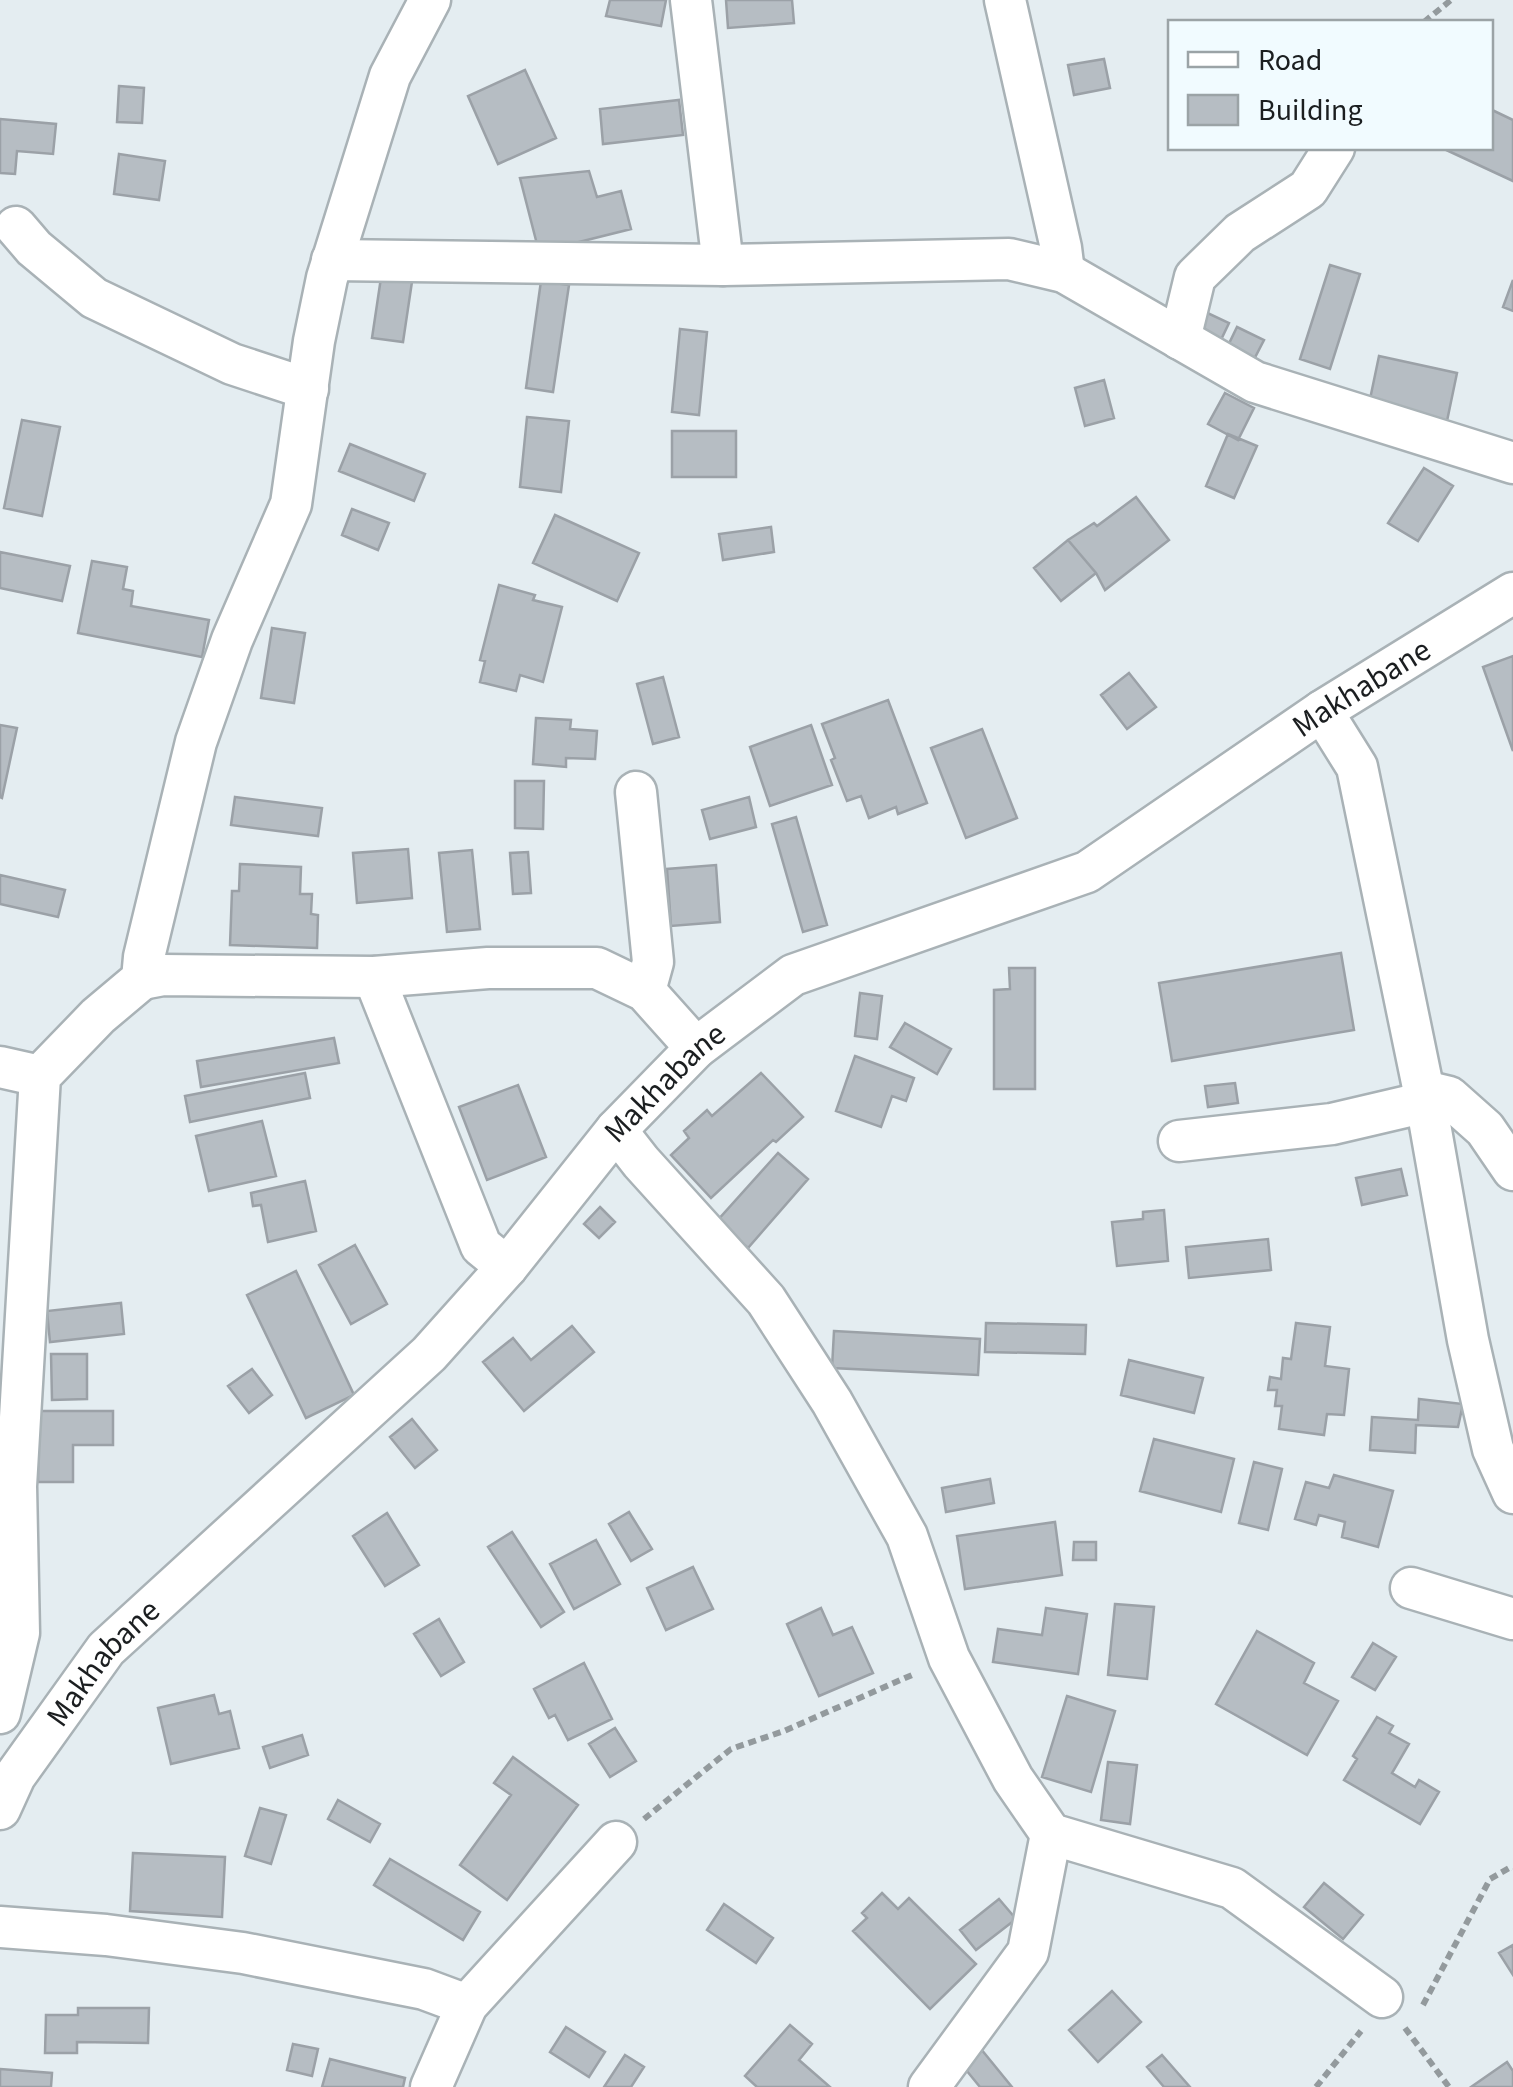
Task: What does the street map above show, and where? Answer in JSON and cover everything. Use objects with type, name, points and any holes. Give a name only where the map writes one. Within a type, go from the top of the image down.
[{"type":"street","points":[[142,979],[196,742],[232,640],[291,504],[317,325],[332,260],[390,76],[430,0]]},
{"type":"street","points":[[691,0],[722,264]]},
{"type":"street","points":[[1005,0],[1064,272]]},
{"type":"street","points":[[1180,339],[1195,277],[1240,233],[1308,189],[1333,150]]},
{"type":"street","points":[[16,228],[94,298],[232,364],[308,389]]},
{"type":"street","points":[[332,260],[722,264],[1009,259],[1064,272],[1256,382],[1513,464]]},
{"type":"street","name":"Makhabane","points":[[5,1780],[106,1649],[429,1354],[507,1267],[616,1130],[696,1048],[793,975],[1087,872],[1322,711],[1513,593]]},
{"type":"street","points":[[1322,711],[1357,766],[1425,1097],[1472,1358],[1493,1449],[1513,1493]]},
{"type":"street","points":[[636,792],[653,962],[645,991]]},
{"type":"street","points":[[0,1713],[19,1633],[16,1486],[40,1076],[98,1016],[142,979],[163,975],[374,977],[488,968],[597,968],[645,991],[696,1048]]},
{"type":"street","points":[[374,977],[481,1246],[507,1267]]},
{"type":"street","points":[[0,1066],[40,1076]]},
{"type":"street","points":[[1179,1142],[1332,1124],[1425,1097],[1449,1097],[1486,1128],[1513,1170]]},
{"type":"street","points":[[616,1130],[766,1300],[832,1402],[907,1536],[949,1658],[1013,1780],[1051,1834],[1232,1888],[1382,1998]]},
{"type":"street","points":[[1411,1588],[1513,1619]]},
{"type":"street","points":[[929,2087],[1028,1952],[1051,1834]]},
{"type":"street","points":[[431,2087],[468,2005],[616,1842]]},
{"type":"street","points":[[0,1927],[106,1935],[244,1953],[424,1988],[468,2005]]},
{"type":"path","points":[[1426,20],[1451,0]]},
{"type":"path","points":[[616,1842],[731,1749],[784,1732],[949,1658]]},
{"type":"path","points":[[1408,2032],[1490,1879],[1513,1868]]},
{"type":"path","points":[[1316,2087],[1382,1998],[1448,2087]]},
{"type":"building","points":[[610,0],[666,0],[661,26],[606,16]]},
{"type":"building","points":[[726,0],[792,0],[794,23],[728,28]]},
{"type":"building","points":[[1104,59],[1110,88],[1074,95],[1068,65]]},
{"type":"building","points":[[525,70],[556,138],[498,164],[468,96]]},
{"type":"building","points":[[119,86],[144,88],[142,123],[117,122]]},
{"type":"building","points":[[679,100],[683,135],[603,144],[600,109]]},
{"type":"building","points":[[1493,110],[1513,120],[1513,181],[1446,150],[1493,150]]},
{"type":"building","points":[[0,119],[56,124],[53,154],[17,151],[15,174],[0,173]]},
{"type":"building","points":[[119,154],[165,161],[159,200],[114,194]]},
{"type":"building","points":[[589,171],[597,197],[621,191],[631,229],[539,252],[520,178]]},
{"type":"building","points":[[1330,265],[1360,274],[1330,369],[1300,359]]},
{"type":"building","points":[[382,271],[413,275],[403,342],[372,338]]},
{"type":"building","points":[[1513,280],[1513,311],[1503,307]]},
{"type":"building","points":[[541,281],[569,285],[553,392],[526,388]]},
{"type":"building","points":[[1199,309],[1229,323],[1218,346],[1188,332]]},
{"type":"building","points":[[1237,327],[1264,340],[1249,369],[1223,356]]},
{"type":"building","points":[[680,329],[707,332],[699,415],[672,412]]},
{"type":"building","points":[[1379,356],[1457,373],[1447,421],[1369,404]]},
{"type":"building","points":[[1104,380],[1114,418],[1085,426],[1075,388]]},
{"type":"building","points":[[1225,393],[1254,408],[1238,440],[1208,424]]},
{"type":"building","points":[[527,417],[569,421],[561,492],[520,487]]},
{"type":"building","points":[[22,420],[60,427],[42,516],[4,508]]},
{"type":"building","points":[[672,431],[736,431],[736,477],[672,477]]},
{"type":"building","points":[[1228,434],[1257,446],[1234,498],[1206,486]]},
{"type":"building","points":[[350,444],[425,474],[414,501],[339,471]]},
{"type":"building","points":[[1424,468],[1453,486],[1418,541],[1388,523]]},
{"type":"building","points":[[1136,497],[1169,540],[1105,590],[1068,540],[1094,523],[1097,526]]},
{"type":"building","points":[[352,509],[389,523],[378,550],[342,535]]},
{"type":"building","points":[[555,515],[639,553],[617,601],[533,563]]},
{"type":"building","points":[[771,527],[774,552],[723,560],[719,534]]},
{"type":"building","points":[[1068,540],[1096,573],[1061,601],[1034,568]]},
{"type":"building","points":[[0,552],[70,566],[62,601],[0,588]]},
{"type":"building","points":[[92,561],[127,567],[123,589],[133,591],[131,606],[209,620],[202,657],[78,633]]},
{"type":"building","points":[[499,585],[562,607],[543,682],[520,675],[516,691],[480,682],[485,661],[480,660]]},
{"type":"building","points":[[272,628],[305,633],[294,703],[261,698]]},
{"type":"building","points":[[1513,656],[1513,751],[1483,667]]},
{"type":"building","points":[[1129,673],[1156,707],[1127,729],[1101,695]]},
{"type":"building","points":[[663,677],[679,737],[653,744],[637,684]]},
{"type":"building","points":[[888,700],[927,803],[898,814],[896,807],[869,818],[861,796],[847,801],[822,724]]},
{"type":"building","points":[[536,718],[571,720],[570,729],[597,731],[595,759],[566,758],[566,767],[533,764]]},
{"type":"building","points":[[0,725],[17,728],[2,798],[0,797]]},
{"type":"building","points":[[811,725],[832,785],[770,806],[750,747]]},
{"type":"building","points":[[982,729],[1017,818],[966,838],[931,748]]},
{"type":"building","points":[[515,781],[544,781],[543,829],[515,828]]},
{"type":"building","points":[[235,797],[322,808],[318,836],[231,825]]},
{"type":"building","points":[[749,797],[756,827],[710,839],[702,810]]},
{"type":"building","points":[[796,817],[827,925],[803,932],[772,824]]},
{"type":"building","points":[[408,849],[412,898],[357,903],[353,853]]},
{"type":"building","points":[[472,850],[480,929],[447,932],[439,853]]},
{"type":"building","points":[[528,852],[531,893],[513,894],[510,853]]},
{"type":"building","points":[[240,864],[301,867],[300,894],[312,894],[311,914],[318,915],[317,948],[230,945],[232,891],[239,891]]},
{"type":"building","points":[[716,865],[720,922],[671,926],[667,869]]},
{"type":"building","points":[[0,875],[65,890],[58,917],[0,904]]},
{"type":"building","points":[[1341,953],[1354,1030],[1172,1061],[1159,983]]},
{"type":"building","points":[[1009,968],[1035,968],[1035,1089],[994,1089],[994,990],[1010,989]]},
{"type":"building","points":[[860,993],[882,996],[877,1039],[855,1036]]},
{"type":"building","points":[[905,1023],[951,1049],[937,1074],[890,1047]]},
{"type":"building","points":[[334,1038],[339,1063],[201,1087],[197,1061]]},
{"type":"building","points":[[855,1056],[914,1078],[906,1101],[892,1096],[881,1127],[836,1111]]},
{"type":"building","points":[[305,1073],[310,1098],[190,1122],[185,1096]]},
{"type":"building","points":[[761,1073],[803,1117],[711,1198],[671,1155],[689,1138],[684,1131],[707,1110],[712,1116]]},
{"type":"building","points":[[1235,1083],[1238,1103],[1208,1107],[1205,1086]]},
{"type":"building","points":[[518,1085],[546,1157],[487,1180],[459,1107]]},
{"type":"building","points":[[262,1121],[276,1176],[209,1191],[196,1136]]},
{"type":"building","points":[[778,1153],[808,1179],[748,1248],[717,1221]]},
{"type":"building","points":[[1401,1169],[1407,1195],[1362,1205],[1356,1178]]},
{"type":"building","points":[[305,1181],[316,1231],[268,1242],[261,1205],[253,1206],[251,1193]]},
{"type":"building","points":[[600,1207],[615,1222],[599,1238],[584,1224]]},
{"type":"building","points":[[1164,1210],[1168,1261],[1117,1266],[1112,1222],[1143,1219],[1143,1212]]},
{"type":"building","points":[[1268,1239],[1271,1270],[1189,1278],[1186,1247]]},
{"type":"building","points":[[355,1245],[387,1304],[351,1324],[319,1265]]},
{"type":"building","points":[[296,1271],[354,1395],[306,1418],[247,1295]]},
{"type":"building","points":[[121,1303],[124,1334],[50,1342],[47,1311]]},
{"type":"building","points":[[986,1323],[1086,1325],[1085,1354],[985,1352]]},
{"type":"building","points":[[1296,1323],[1330,1327],[1325,1366],[1349,1369],[1344,1415],[1327,1414],[1324,1435],[1279,1429],[1282,1406],[1275,1406],[1277,1390],[1268,1390],[1270,1377],[1281,1379],[1283,1358],[1291,1359]]},
{"type":"building","points":[[572,1326],[594,1352],[524,1411],[483,1362],[513,1338],[531,1360]]},
{"type":"building","points":[[834,1331],[980,1339],[978,1375],[832,1368]]},
{"type":"building","points":[[51,1354],[87,1354],[87,1399],[52,1400]]},
{"type":"building","points":[[1129,1360],[1203,1378],[1194,1413],[1121,1395]]},
{"type":"building","points":[[252,1369],[272,1395],[249,1413],[228,1386]]},
{"type":"building","points":[[1419,1399],[1463,1404],[1458,1427],[1416,1425],[1415,1453],[1370,1450],[1372,1417],[1418,1420]]},
{"type":"building","points":[[38,1411],[113,1411],[113,1445],[73,1445],[73,1482],[38,1482]]},
{"type":"building","points":[[412,1419],[437,1450],[415,1468],[390,1437]]},
{"type":"building","points":[[1154,1439],[1234,1459],[1221,1512],[1140,1491]]},
{"type":"building","points":[[1254,1462],[1282,1469],[1268,1530],[1239,1523]]},
{"type":"building","points":[[1334,1475],[1393,1491],[1378,1547],[1342,1537],[1345,1522],[1319,1515],[1316,1525],[1295,1519],[1306,1482],[1329,1488]]},
{"type":"building","points":[[990,1479],[994,1503],[946,1512],[942,1488]]},
{"type":"building","points":[[629,1512],[652,1549],[631,1561],[609,1524]]},
{"type":"building","points":[[387,1513],[419,1565],[385,1586],[353,1536]]},
{"type":"building","points":[[1055,1522],[1062,1575],[965,1589],[957,1536]]},
{"type":"building","points":[[512,1532],[564,1612],[541,1627],[488,1547]]},
{"type":"building","points":[[596,1540],[620,1584],[574,1609],[550,1564]]},
{"type":"building","points":[[1074,1542],[1096,1542],[1096,1560],[1073,1560]]},
{"type":"building","points":[[693,1567],[713,1609],[666,1630],[647,1588]]},
{"type":"building","points":[[1115,1604],[1154,1607],[1147,1679],[1108,1675]]},
{"type":"building","points":[[821,1608],[833,1635],[852,1627],[873,1673],[819,1696],[787,1624]]},
{"type":"building","points":[[1046,1608],[1087,1614],[1078,1674],[993,1662],[998,1629],[1042,1635]]},
{"type":"building","points":[[439,1619],[464,1662],[441,1676],[414,1634]]},
{"type":"building","points":[[1257,1631],[1314,1663],[1304,1683],[1338,1701],[1307,1755],[1216,1704]]},
{"type":"building","points":[[1373,1643],[1396,1657],[1375,1690],[1352,1677]]},
{"type":"building","points":[[584,1663],[612,1719],[568,1740],[555,1715],[549,1718],[534,1689]]},
{"type":"building","points":[[214,1695],[219,1714],[230,1711],[239,1748],[171,1764],[158,1708]]},
{"type":"building","points":[[1067,1696],[1115,1711],[1091,1792],[1042,1777]]},
{"type":"building","points":[[1377,1717],[1393,1726],[1389,1733],[1409,1744],[1392,1773],[1415,1787],[1419,1780],[1439,1792],[1420,1824],[1344,1780],[1357,1759],[1353,1756]]},
{"type":"building","points":[[615,1728],[636,1761],[610,1777],[589,1744]]},
{"type":"building","points":[[302,1735],[308,1755],[270,1768],[263,1747]]},
{"type":"building","points":[[513,1757],[578,1805],[507,1900],[460,1865],[511,1795],[494,1783]]},
{"type":"building","points":[[1108,1762],[1137,1765],[1130,1824],[1101,1820]]},
{"type":"building","points":[[338,1800],[380,1824],[370,1842],[328,1819]]},
{"type":"building","points":[[260,1808],[286,1815],[271,1864],[245,1856]]},
{"type":"building","points":[[133,1853],[225,1857],[222,1917],[130,1911]]},
{"type":"building","points":[[390,1859],[480,1912],[463,1940],[374,1885]]},
{"type":"building","points":[[1324,1883],[1363,1915],[1343,1939],[1304,1907]]},
{"type":"building","points":[[882,1893],[898,1909],[909,1898],[976,1964],[930,2009],[853,1931],[867,1918],[862,1913]]},
{"type":"building","points":[[999,1899],[1016,1919],[976,1950],[960,1930]]},
{"type":"building","points":[[724,1904],[773,1938],[756,1963],[707,1930]]},
{"type":"building","points":[[1513,1945],[1513,1975],[1499,1953]]},
{"type":"building","points":[[1112,1991],[1141,2022],[1098,2062],[1069,2030]]},
{"type":"building","points":[[78,2008],[149,2008],[148,2043],[77,2042],[77,2053],[45,2053],[46,2015],[78,2015]]},
{"type":"building","points":[[790,2025],[812,2044],[799,2060],[830,2087],[757,2087],[745,2076]]},
{"type":"building","points":[[566,2027],[605,2052],[589,2077],[550,2052]]},
{"type":"building","points":[[293,2044],[318,2049],[312,2076],[287,2070]]},
{"type":"building","points":[[981,2049],[1012,2087],[980,2087],[962,2065]]},
{"type":"building","points":[[625,2055],[644,2067],[631,2087],[604,2087]]},
{"type":"building","points":[[1162,2055],[1190,2087],[1164,2087],[1147,2067]]},
{"type":"building","points":[[330,2059],[405,2078],[403,2087],[322,2087]]},
{"type":"building","points":[[1507,2062],[1513,2071],[1513,2087],[1471,2087]]},
{"type":"building","points":[[0,2069],[52,2073],[51,2087],[0,2087]]}]
